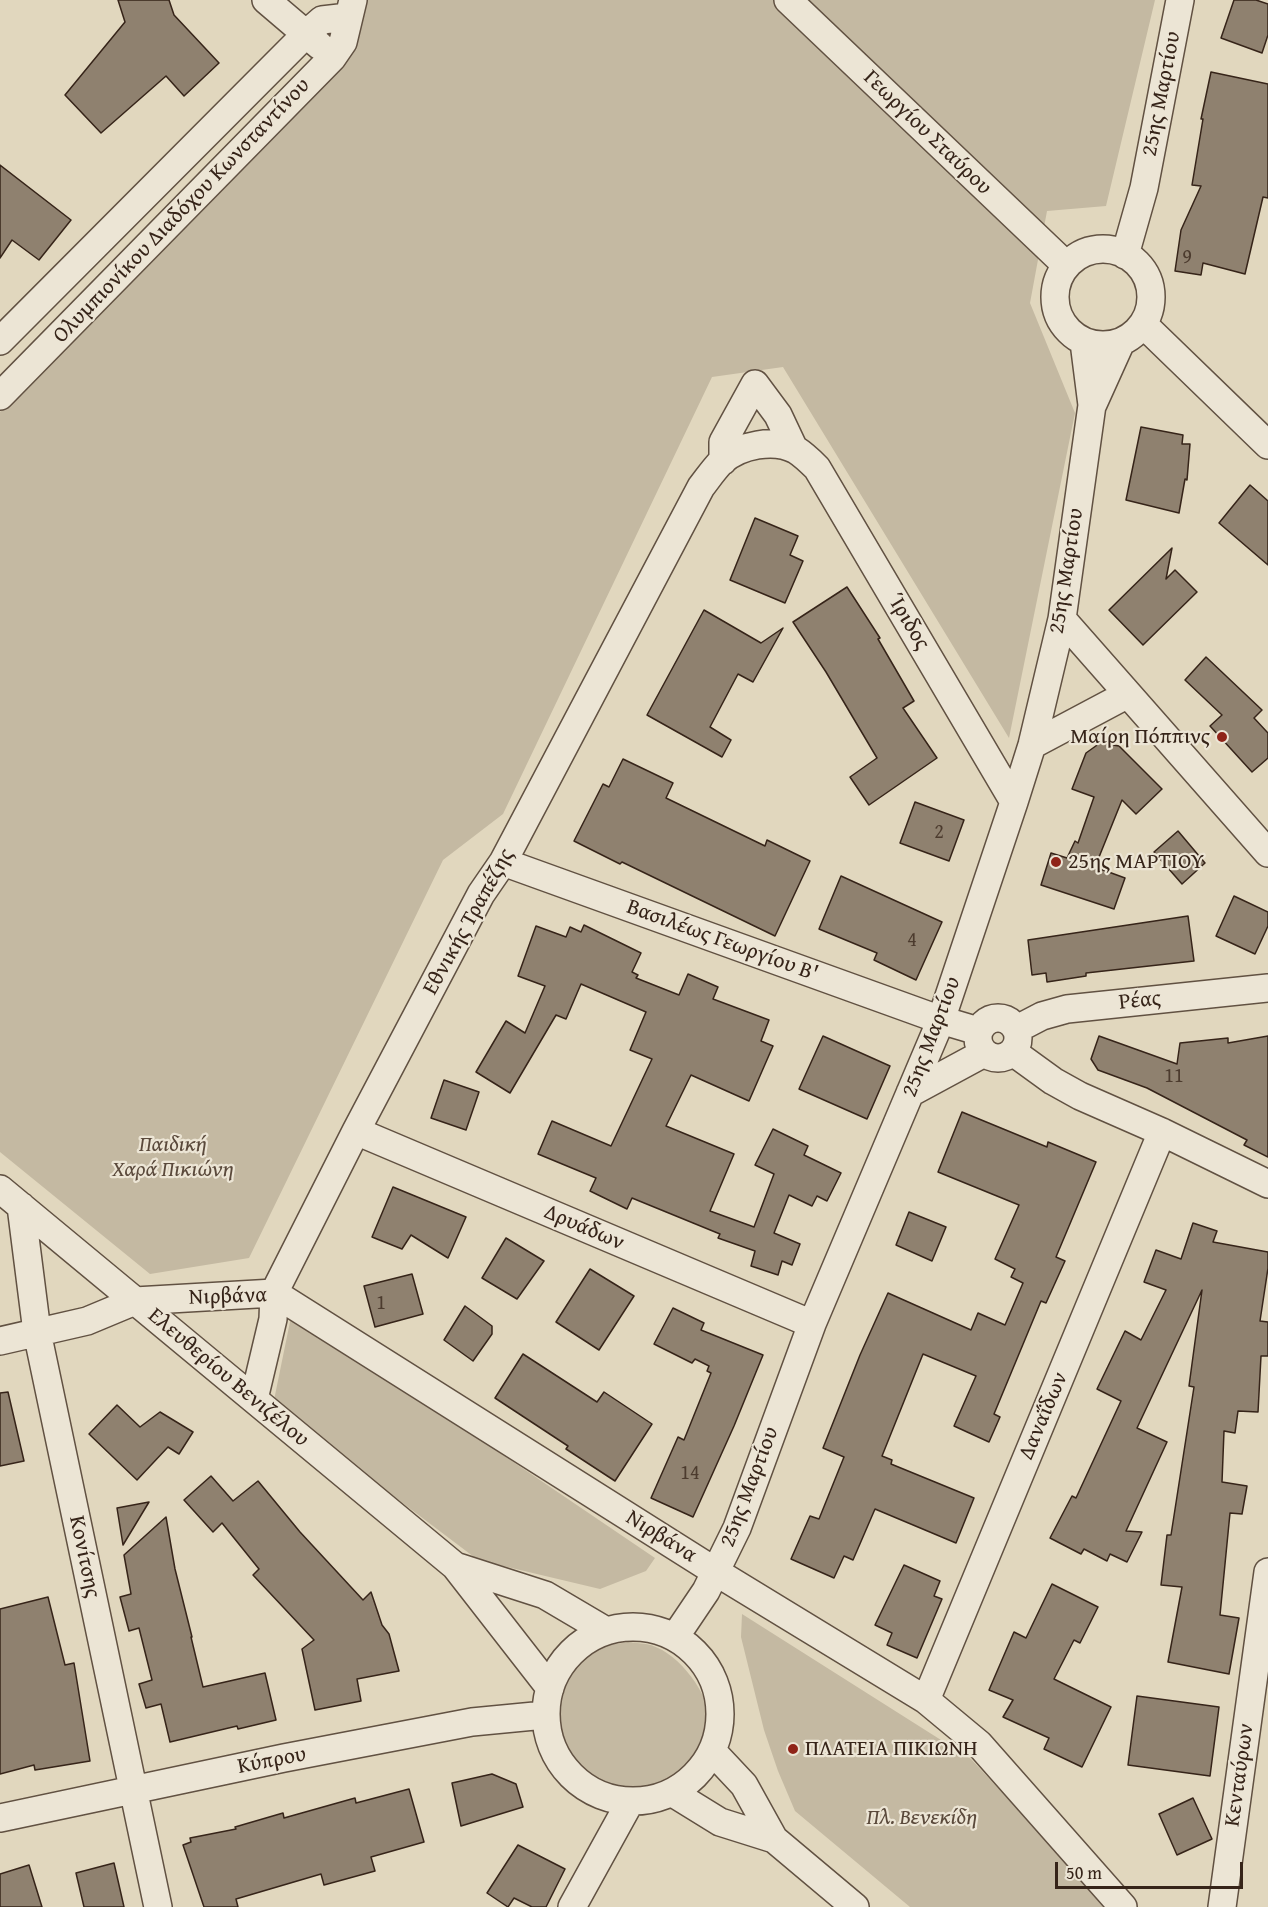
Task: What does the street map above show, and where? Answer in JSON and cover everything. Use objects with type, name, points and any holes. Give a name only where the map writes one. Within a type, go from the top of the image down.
[{"type":"street","points":[[266,0],[333,58]]},
{"type":"street","points":[[327,0],[350,8]]},
{"type":"street","name":"Γεωργίου Σταύρου","points":[[788,0],[1066,265]]},
{"type":"street","name":"25ης Μαρτίου","points":[[1125,255],[1144,189],[1180,0]]},
{"type":"street","name":"Ολυμπιονίκου Διαδόχου Κωνσταντίνου","points":[[0,341],[306,34],[322,20],[350,8]]},
{"type":"street","name":"Ολυμπιονίκου Διαδόχου Κωνσταντίνου","points":[[0,396],[333,58],[343,42],[350,8]]},
{"type":"street","name":"25ης Μαρτίου","points":[[1098,249],[1144,189]]},
{"type":"street","points":[[1098,249],[1112,250],[1138,264],[1147,278],[1151,293],[1149,309],[1143,324],[1133,335],[1121,342],[1102,345],[1084,342],[1073,335],[1064,326],[1055,302],[1055,289],[1066,265],[1081,254],[1098,249]]},
{"type":"street","points":[[1143,324],[1268,444]]},
{"type":"street","name":"25ης Μαρτίου","points":[[675,1637],[716,1572],[737,1527],[812,1324],[941,1020],[1014,801],[1032,744],[1062,619],[1092,405],[1084,342]]},
{"type":"street","name":"25ης Μαρτίου","points":[[1092,405],[1121,342]]},
{"type":"street","points":[[723,461],[723,441],[755,384],[778,415],[794,449]]},
{"type":"street","name":"Εθνικής Τραπέζης","points":[[254,1399],[273,1319],[274,1293],[356,1131],[481,894],[503,862],[701,487],[723,461],[733,453],[750,446],[783,445],[794,449]]},
{"type":"street","name":"Ίριδος","points":[[794,449],[817,468],[1014,801]]},
{"type":"street","points":[[1062,619],[1268,853]]},
{"type":"street","points":[[1032,744],[1128,694]]},
{"type":"street","name":"Βασιλέως Γεωργίου Β'","points":[[503,862],[941,1020],[981,1042]]},
{"type":"street","name":"Ρέας","points":[[1015,1040],[1042,1016],[1067,1009],[1268,988]]},
{"type":"street","points":[[910,1094],[981,1042],[983,1024],[989,1019],[1005,1018],[1012,1022],[1015,1040],[1053,1081],[1080,1096],[1162,1132],[1268,1184]]},
{"type":"street","points":[[981,1042],[999,1059],[1006,1057],[1015,1040]]},
{"type":"street","name":"Δρυάδων","points":[[356,1131],[812,1324]]},
{"type":"street","name":"Δαναΐδων","points":[[926,1700],[1162,1132]]},
{"type":"street","name":"Ελευθερίου Βενιζέλου","points":[[0,1189],[455,1566],[550,1688]]},
{"type":"street","name":"Κονίτσης","points":[[21,1206],[37,1332],[158,1907]]},
{"type":"street","name":"Νιρβάνα","points":[[0,1341],[87,1321],[135,1301],[274,1293],[716,1572],[926,1700],[979,1744],[1123,1907]]},
{"type":"street","name":"Ελευθερίου Βενιζέλου","points":[[455,1566],[544,1595],[606,1631]]},
{"type":"street","name":"Κενταύρων","points":[[1222,1907],[1268,1572]]},
{"type":"street","points":[[630,1627],[642,1628],[653,1629],[675,1637],[691,1648],[704,1662],[719,1696],[721,1715],[719,1734],[713,1752],[696,1776],[673,1793],[652,1800],[630,1802],[607,1798],[586,1788],[568,1773],[555,1754],[548,1731],[545,1715],[550,1688],[558,1669],[571,1653],[588,1640],[606,1631],[630,1627]]},
{"type":"street","name":"Κύπρου","points":[[0,1818],[133,1789],[472,1722],[545,1715]]},
{"type":"street","points":[[713,1752],[744,1785],[774,1839],[855,1907]]},
{"type":"street","points":[[673,1793],[720,1822],[774,1839]]},
{"type":"street","points":[[572,1907],[630,1802]]},
{"type":"green space","name":"Παιδική Χαρά Πικιώνη","points":[[367,0],[1155,0],[1106,206],[1047,211],[1030,303],[1075,413],[1009,738],[783,367],[712,377],[503,814],[443,860],[249,1258],[150,1274],[0,1152],[0,412],[341,61]]},
{"type":"green space","points":[[292,1312],[655,1558],[646,1571],[600,1589],[478,1560],[273,1405]]},
{"type":"green space","name":"Πλ. Βενεκίδη","points":[[742,1614],[971,1759],[1073,1869],[1103,1907],[910,1907],[795,1811],[764,1730],[741,1637]]},
{"type":"green space","points":[[628,1642],[657,1647],[678,1662],[695,1682],[710,1716],[707,1743],[692,1766],[670,1784],[640,1794],[615,1789],[588,1773],[574,1758],[559,1721],[559,1702],[565,1683],[576,1666],[597,1650]]},
{"type":"building","points":[[118,0],[169,0],[174,15],[219,63],[184,96],[166,76],[101,133],[65,95],[125,22]]},
{"type":"building","points":[[1234,0],[1256,0],[1268,4],[1268,35],[1262,53],[1221,38]]},
{"type":"building","points":[[1211,72],[1268,84],[1268,198],[1263,197],[1245,274],[1203,263],[1201,275],[1175,271],[1181,230],[1201,186],[1192,185],[1203,119],[1201,119]]},
{"type":"building","points":[[0,165],[71,220],[39,260],[12,240],[0,258]]},
{"type":"building","points":[[1141,427],[1183,435],[1182,444],[1190,444],[1187,480],[1185,479],[1179,513],[1126,500]]},
{"type":"building","points":[[1250,485],[1268,501],[1268,565],[1219,523]]},
{"type":"building","points":[[755,518],[798,536],[790,555],[803,561],[785,603],[730,580]]},
{"type":"building","points":[[1172,548],[1166,579],[1175,570],[1197,592],[1143,645],[1109,610]]},
{"type":"building","points":[[847,587],[880,638],[878,639],[914,701],[903,708],[937,758],[869,805],[850,777],[877,758],[826,672],[793,622]]},
{"type":"building","points":[[704,610],[761,643],[783,628],[753,682],[738,674],[710,727],[731,740],[722,757],[647,715]]},
{"type":"building","points":[[1206,657],[1262,710],[1254,718],[1268,733],[1268,758],[1252,772],[1210,726],[1222,715],[1185,680]]},
{"type":"building","points":[[1100,743],[1119,746],[1162,789],[1136,814],[1122,800],[1095,867],[1125,878],[1114,909],[1041,885],[1051,853],[1067,858],[1075,841],[1078,843],[1094,797],[1072,789],[1086,753]]},
{"type":"building","points":[[623,759],[673,783],[666,798],[765,846],[767,840],[810,861],[775,936],[574,841],[603,784],[609,787]]},
{"type":"building","points":[[915,802],[964,820],[949,861],[900,843]]},
{"type":"building","points":[[1178,831],[1205,863],[1182,884],[1154,852]]},
{"type":"building","points":[[841,876],[942,922],[916,980],[874,960],[877,953],[819,929]]},
{"type":"building","points":[[1234,896],[1268,912],[1268,926],[1255,954],[1216,936]]},
{"type":"building","points":[[1188,916],[1194,961],[1086,973],[1086,976],[1047,982],[1046,973],[1032,975],[1028,940]]},
{"type":"building","points":[[584,925],[641,953],[632,972],[638,975],[636,978],[679,995],[688,974],[718,987],[713,999],[769,1020],[761,1041],[773,1046],[749,1101],[691,1075],[666,1126],[734,1154],[710,1211],[754,1227],[774,1174],[755,1165],[773,1129],[808,1146],[804,1155],[841,1173],[827,1201],[817,1196],[812,1206],[789,1195],[774,1233],[800,1244],[792,1265],[782,1261],[778,1275],[751,1266],[755,1251],[718,1238],[720,1234],[632,1198],[627,1209],[590,1191],[596,1178],[538,1154],[552,1121],[611,1146],[652,1059],[630,1050],[646,1012],[581,984],[566,1019],[556,1015],[510,1093],[476,1072],[506,1021],[525,1033],[545,986],[518,976],[536,926],[566,937],[570,927],[581,932]]},
{"type":"building","points":[[823,1036],[890,1066],[867,1119],[799,1089]]},
{"type":"building","points":[[1099,1036],[1177,1064],[1180,1043],[1228,1038],[1228,1043],[1268,1036],[1268,1157],[1244,1145],[1247,1140],[1147,1088],[1098,1070],[1091,1059]]},
{"type":"building","points":[[444,1080],[479,1092],[466,1130],[431,1118]]},
{"type":"building","points":[[962,1112],[1047,1147],[1048,1142],[1096,1162],[1056,1257],[1065,1261],[1046,1303],[1041,1301],[994,1414],[1000,1417],[989,1442],[954,1426],[976,1376],[923,1354],[882,1456],[892,1460],[891,1464],[974,1498],[956,1543],[875,1509],[853,1560],[844,1556],[834,1578],[791,1559],[810,1516],[819,1519],[844,1457],[823,1448],[860,1355],[888,1293],[971,1330],[978,1313],[1005,1325],[1023,1283],[1011,1277],[1015,1269],[995,1259],[1019,1205],[938,1172]]},
{"type":"building","points":[[393,1187],[466,1217],[448,1258],[411,1235],[402,1249],[372,1237]]},
{"type":"building","points":[[909,1212],[946,1227],[932,1261],[896,1245]]},
{"type":"building","points":[[1193,1223],[1217,1231],[1213,1242],[1268,1252],[1268,1268],[1260,1321],[1268,1322],[1268,1356],[1261,1356],[1258,1412],[1238,1411],[1235,1433],[1224,1431],[1222,1482],[1247,1486],[1242,1514],[1230,1513],[1220,1615],[1239,1618],[1229,1674],[1168,1662],[1182,1587],[1161,1585],[1167,1535],[1171,1535],[1194,1387],[1189,1386],[1202,1290],[1137,1428],[1167,1442],[1126,1531],[1142,1532],[1127,1562],[1110,1554],[1107,1561],[1084,1549],[1081,1554],[1050,1538],[1072,1496],[1076,1498],[1121,1401],[1097,1389],[1125,1331],[1141,1340],[1166,1290],[1144,1282],[1156,1250],[1181,1259]]},
{"type":"building","points":[[506,1238],[544,1261],[517,1299],[482,1278]]},
{"type":"building","points":[[590,1269],[634,1296],[599,1350],[556,1322]]},
{"type":"building","points":[[412,1274],[423,1314],[375,1327],[364,1286]]},
{"type":"building","points":[[465,1306],[492,1326],[492,1334],[473,1361],[444,1340]]},
{"type":"building","points":[[673,1308],[704,1323],[701,1330],[763,1355],[693,1517],[651,1498],[678,1437],[684,1440],[711,1373],[707,1371],[709,1366],[695,1359],[692,1363],[654,1344]]},
{"type":"building","points":[[523,1354],[597,1402],[604,1392],[652,1424],[615,1481],[566,1449],[568,1446],[495,1398]]},
{"type":"building","points":[[8,1392],[24,1461],[0,1466],[0,1393]]},
{"type":"building","points":[[117,1405],[140,1427],[160,1412],[193,1432],[179,1454],[168,1447],[137,1480],[89,1434]]},
{"type":"building","points":[[211,1476],[233,1501],[258,1481],[300,1532],[363,1600],[371,1592],[382,1625],[389,1634],[399,1671],[357,1679],[361,1701],[315,1710],[302,1649],[314,1640],[253,1575],[259,1569],[222,1523],[213,1532],[184,1500]]},
{"type":"building","points":[[149,1502],[123,1545],[117,1508]]},
{"type":"building","points":[[166,1517],[175,1569],[203,1687],[265,1673],[276,1720],[238,1729],[237,1726],[170,1742],[161,1704],[146,1708],[139,1684],[152,1680],[139,1628],[129,1631],[120,1597],[131,1594],[124,1555]]},
{"type":"building","points":[[904,1565],[940,1581],[934,1596],[942,1599],[917,1658],[887,1645],[892,1633],[875,1625]]},
{"type":"building","points":[[1052,1584],[1098,1607],[1080,1643],[1074,1640],[1054,1679],[1111,1707],[1082,1767],[1044,1749],[1049,1738],[1003,1717],[1013,1700],[989,1690],[1014,1632],[1026,1638]]},
{"type":"building","points":[[48,1597],[65,1665],[74,1663],[90,1761],[35,1770],[34,1765],[0,1774],[0,1609]]},
{"type":"building","points":[[1137,1696],[1219,1707],[1210,1776],[1128,1765]]},
{"type":"building","points":[[492,1774],[516,1784],[523,1807],[461,1826],[452,1783]]},
{"type":"building","points":[[409,1789],[424,1842],[371,1857],[375,1871],[324,1885],[321,1874],[236,1899],[238,1907],[204,1907],[183,1845],[191,1842],[190,1838],[236,1829],[235,1827],[283,1813],[284,1818],[355,1798],[356,1803]]},
{"type":"building","points":[[1193,1798],[1212,1839],[1177,1855],[1159,1814]]},
{"type":"building","points":[[518,1845],[565,1869],[546,1907],[532,1907],[514,1898],[508,1907],[487,1893]]},
{"type":"building","points":[[114,1863],[124,1907],[84,1907],[76,1873]]},
{"type":"building","points":[[29,1865],[42,1907],[0,1907],[0,1874]]},
{"type":"place","name":"Μαίρη Πόππινς","points":[[1222,737]]},
{"type":"place","name":"25ης ΜΑΡΤΙΟΥ","points":[[1056,862]]},
{"type":"place","name":"ΠΛΑΤΕΙΑ ΠΙΚΙΩΝΗ","points":[[793,1749]]}]
